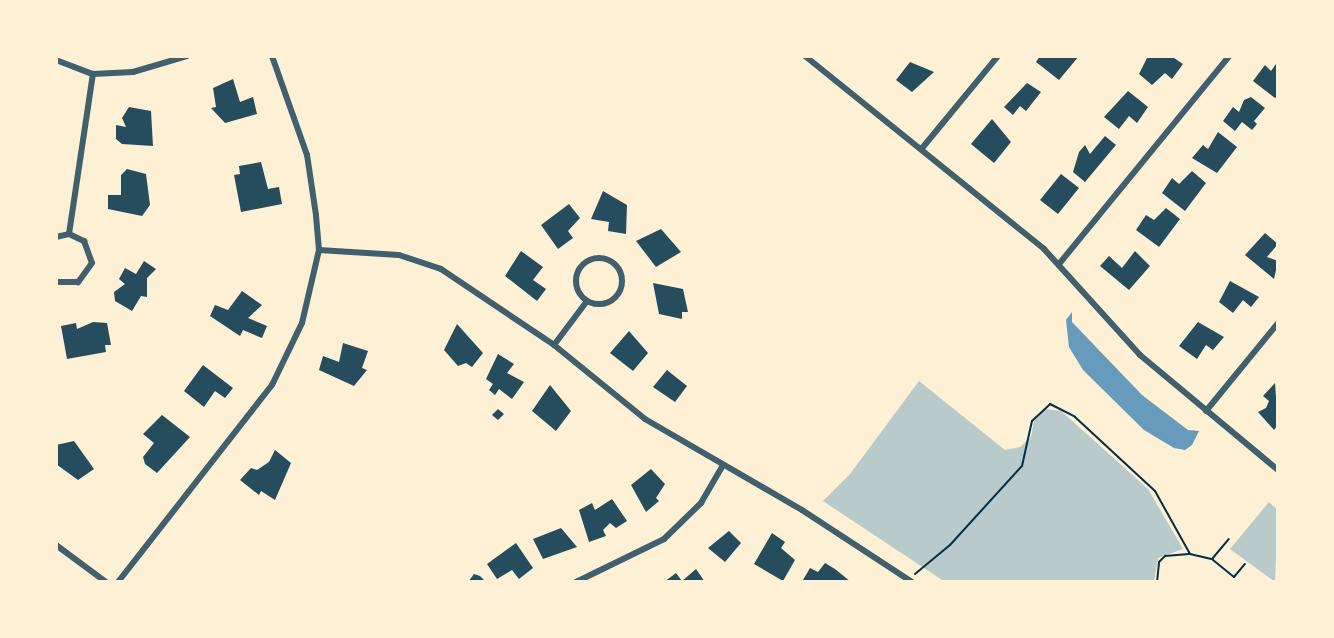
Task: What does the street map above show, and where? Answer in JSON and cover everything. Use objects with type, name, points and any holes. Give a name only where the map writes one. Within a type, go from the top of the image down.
[{"type":"street","points":[[56,60],[93,74],[133,72],[187,56]]},
{"type":"street","points":[[118,582],[272,385],[302,323],[319,250],[307,155],[272,56]]},
{"type":"street","points":[[805,56],[835,84],[923,147],[1059,264],[1119,333],[1278,470]]},
{"type":"street","points":[[923,147],[998,56]]},
{"type":"street","points":[[1059,264],[1229,56]]},
{"type":"street","points":[[69,234],[93,74]]},
{"type":"street","points":[[56,237],[69,234],[89,247],[92,263],[78,282],[56,282]]},
{"type":"street","points":[[319,250],[419,259],[554,345],[645,419],[900,574],[913,578]]},
{"type":"street","points":[[593,259],[608,260],[622,277],[619,292],[601,304],[587,301],[577,289],[580,267],[593,259]]},
{"type":"street","points":[[554,345],[587,301]]},
{"type":"street","points":[[1206,411],[1278,323]]},
{"type":"street","points":[[576,582],[664,539],[701,503],[723,465]]},
{"type":"street","points":[[56,545],[106,582]]},
{"type":"street","points":[[894,582],[900,574]]},
{"type":"path","points":[[913,578],[950,545],[1022,466],[1032,421],[1050,404],[1075,417],[1155,491],[1190,554]]},
{"type":"path","points":[[1212,559],[1229,539]]},
{"type":"path","points":[[1157,582],[1159,562],[1165,556],[1190,554],[1212,559],[1238,582]]},
{"type":"path","points":[[1234,576],[1245,564]]},
{"type":"shaded area","points":[[919,381],[1005,450],[1020,447],[1031,437],[1034,421],[1044,409],[1061,411],[1148,489],[1183,549],[1158,558],[1154,582],[945,582],[823,501],[850,474]]},
{"type":"shaded area","points":[[1269,502],[1278,510],[1275,582],[1230,549]]},
{"type":"water","points":[[1072,312],[1072,322],[1142,395],[1188,430],[1199,431],[1192,445],[1185,450],[1174,448],[1144,430],[1083,370],[1069,347],[1066,320]]},
{"type":"building","points":[[1040,56],[1079,56],[1059,80],[1036,62]]},
{"type":"building","points":[[1148,56],[1171,56],[1183,64],[1172,79],[1165,73],[1152,85],[1139,74]]},
{"type":"building","points":[[1278,61],[1278,95],[1275,98],[1253,81],[1265,65],[1271,71]]},
{"type":"building","points":[[910,62],[934,72],[912,92],[896,80]]},
{"type":"building","points":[[233,79],[240,102],[253,97],[257,114],[225,123],[211,108],[216,107],[213,88]]},
{"type":"building","points":[[1027,83],[1041,92],[1026,111],[1020,106],[1013,115],[1004,107]]},
{"type":"building","points":[[1128,91],[1148,107],[1137,123],[1129,116],[1119,129],[1104,117]]},
{"type":"building","points":[[1251,97],[1265,108],[1254,121],[1257,124],[1252,130],[1242,122],[1235,131],[1223,121],[1233,107],[1239,112],[1244,100]]},
{"type":"building","points":[[129,107],[151,111],[153,146],[122,144],[116,139],[116,125],[126,127],[122,118]]},
{"type":"building","points":[[992,119],[1011,142],[994,163],[971,144]]},
{"type":"building","points":[[1218,132],[1237,147],[1217,173],[1192,158],[1203,145],[1208,149]]},
{"type":"building","points":[[1105,136],[1116,145],[1085,182],[1073,172],[1079,152],[1085,145],[1090,154]]},
{"type":"building","points":[[261,162],[268,189],[279,187],[282,204],[241,212],[234,175],[240,174],[239,166]]},
{"type":"building","points":[[127,169],[146,174],[150,205],[142,216],[108,209],[108,195],[121,195],[121,175]]},
{"type":"building","points":[[1192,171],[1206,183],[1185,211],[1162,193],[1172,178],[1179,184]]},
{"type":"building","points":[[1061,174],[1079,188],[1058,214],[1040,200]]},
{"type":"building","points":[[603,191],[627,205],[626,234],[608,231],[609,222],[591,219]]},
{"type":"building","points":[[569,204],[580,218],[568,231],[573,238],[558,249],[541,225]]},
{"type":"building","points":[[1166,208],[1180,219],[1159,247],[1136,230],[1146,215],[1154,220]]},
{"type":"building","points":[[661,229],[681,252],[656,267],[636,241]]},
{"type":"building","points":[[1265,233],[1278,244],[1267,257],[1278,261],[1274,279],[1245,255]]},
{"type":"building","points":[[521,251],[543,267],[533,280],[546,289],[537,301],[505,276]]},
{"type":"building","points":[[1135,251],[1150,266],[1129,290],[1100,266],[1109,256],[1122,268]]},
{"type":"building","points":[[144,261],[156,269],[147,278],[147,297],[141,296],[132,311],[115,301],[114,292],[125,284],[119,279],[125,268],[136,274]]},
{"type":"building","points":[[1230,281],[1259,297],[1251,307],[1243,300],[1233,313],[1219,302]]},
{"type":"building","points":[[653,283],[683,289],[688,312],[682,312],[682,319],[659,314]]},
{"type":"building","points":[[242,291],[262,305],[248,318],[267,326],[262,338],[243,330],[240,336],[210,316],[215,305],[228,310]]},
{"type":"building","points":[[93,322],[107,323],[111,345],[105,345],[106,352],[67,359],[61,326],[76,323],[77,329]]},
{"type":"building","points":[[1198,322],[1224,337],[1213,350],[1206,345],[1197,359],[1179,346]]},
{"type":"building","points":[[457,324],[483,353],[472,367],[466,363],[458,366],[444,350]]},
{"type":"building","points":[[629,331],[648,353],[633,371],[610,353]]},
{"type":"building","points":[[343,343],[368,351],[362,368],[367,370],[354,386],[319,370],[323,356],[339,362]]},
{"type":"building","points":[[498,354],[514,364],[507,373],[524,382],[512,399],[499,389],[495,395],[489,390],[493,384],[486,379]]},
{"type":"building","points":[[203,365],[233,388],[225,398],[215,391],[204,407],[184,391]]},
{"type":"building","points":[[667,370],[687,386],[675,402],[653,387]]},
{"type":"building","points":[[1275,383],[1278,425],[1274,430],[1258,412],[1266,408],[1269,401],[1263,396]]},
{"type":"building","points":[[550,385],[571,411],[556,431],[532,411]]},
{"type":"building","points":[[498,409],[504,414],[498,420],[492,415]]},
{"type":"building","points":[[162,415],[190,437],[157,473],[145,464],[143,457],[154,443],[143,434]]},
{"type":"building","points":[[74,441],[94,469],[78,480],[56,464],[56,445]]},
{"type":"building","points":[[275,450],[291,463],[275,500],[261,491],[259,495],[240,480],[251,468],[257,470],[269,462]]},
{"type":"building","points":[[651,469],[665,484],[656,498],[659,501],[646,512],[631,485]]},
{"type":"building","points":[[612,499],[627,521],[616,528],[610,523],[603,530],[606,536],[589,542],[579,510],[592,503],[595,510]]},
{"type":"building","points":[[561,528],[577,547],[543,559],[533,539]]},
{"type":"building","points":[[729,531],[741,543],[725,562],[708,548]]},
{"type":"building","points":[[772,533],[785,542],[781,548],[795,560],[783,581],[754,564]]},
{"type":"building","points":[[516,543],[533,568],[519,579],[512,570],[497,579],[487,564]]},
{"type":"building","points":[[825,563],[851,582],[803,580],[810,568],[818,572]]},
{"type":"building","points":[[696,569],[705,582],[664,582],[676,573],[682,581]]},
{"type":"building","points":[[474,574],[480,576],[486,582],[468,582]]}]
